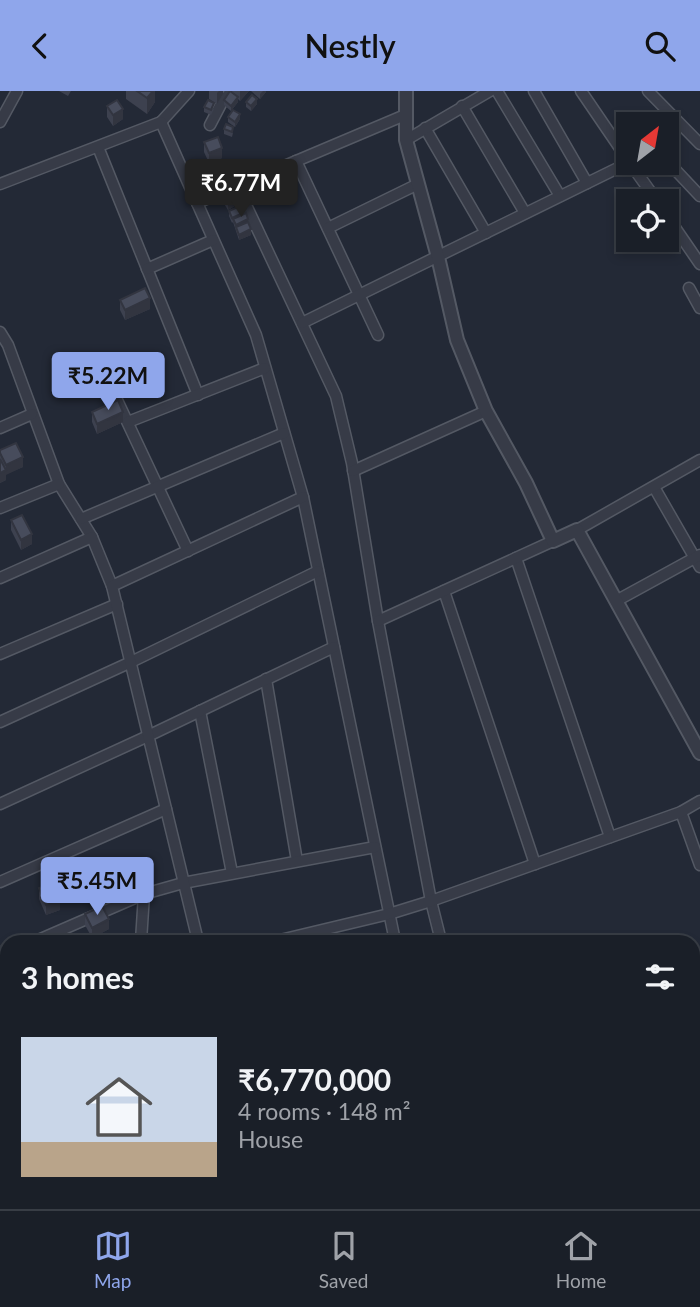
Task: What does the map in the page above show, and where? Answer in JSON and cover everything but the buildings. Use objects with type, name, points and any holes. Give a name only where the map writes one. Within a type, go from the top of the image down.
[{"type":"street","points":[[0,122],[17,91]]},
{"type":"street","points":[[0,184],[161,123],[189,91]]},
{"type":"street","points":[[211,125],[231,91]]},
{"type":"street","points":[[406,91],[406,140],[457,340],[486,411],[554,541]]},
{"type":"street","points":[[406,140],[490,91]]},
{"type":"street","points":[[497,91],[560,197]]},
{"type":"street","points":[[534,91],[587,183]]},
{"type":"street","points":[[581,91],[616,143]]},
{"type":"street","points":[[648,91],[700,144]]},
{"type":"street","points":[[462,107],[525,213]]},
{"type":"street","points":[[197,203],[405,115]]},
{"type":"street","points":[[161,123],[256,335],[303,497],[394,935]]},
{"type":"street","points":[[425,128],[486,233]]},
{"type":"street","points":[[98,147],[198,394]]},
{"type":"street","points":[[296,161],[378,335]]},
{"type":"street","points":[[302,323],[616,168]]},
{"type":"street","points":[[679,174],[700,196]]},
{"type":"street","points":[[328,228],[416,184]]},
{"type":"street","points":[[237,186],[336,396],[353,471],[431,901],[440,935]]},
{"type":"street","points":[[679,233],[700,264]]},
{"type":"street","points":[[147,269],[214,240]]},
{"type":"street","points":[[689,288],[700,308]]},
{"type":"street","points":[[0,332],[59,484],[92,537],[112,586],[196,935]]},
{"type":"street","points":[[100,364],[188,551]]},
{"type":"street","points":[[128,422],[265,368]]},
{"type":"street","points":[[353,471],[486,411]]},
{"type":"street","points":[[0,428],[32,414]]},
{"type":"street","points":[[81,519],[284,433]]},
{"type":"street","points":[[379,621],[577,530],[700,460]]},
{"type":"street","points":[[0,508],[59,484]]},
{"type":"street","points":[[616,601],[698,560],[654,487]]},
{"type":"street","points":[[112,586],[303,497]]},
{"type":"street","points":[[577,530],[700,753]]},
{"type":"street","points":[[0,578],[92,537]]},
{"type":"street","points":[[516,558],[610,837]]},
{"type":"street","points":[[0,722],[318,571]]},
{"type":"street","points":[[444,591],[535,864]]},
{"type":"street","points":[[0,655],[117,604]]},
{"type":"street","points":[[0,804],[334,647]]},
{"type":"street","points":[[266,679],[297,861]]},
{"type":"street","points":[[200,711],[232,873]]},
{"type":"street","points":[[301,935],[431,901],[681,812],[700,801]]},
{"type":"street","points":[[0,881],[166,809]]},
{"type":"street","points":[[681,812],[700,865]]},
{"type":"street","points":[[50,935],[144,894],[183,883],[375,846]]},
{"type":"street","points":[[141,935],[144,894]]}]
